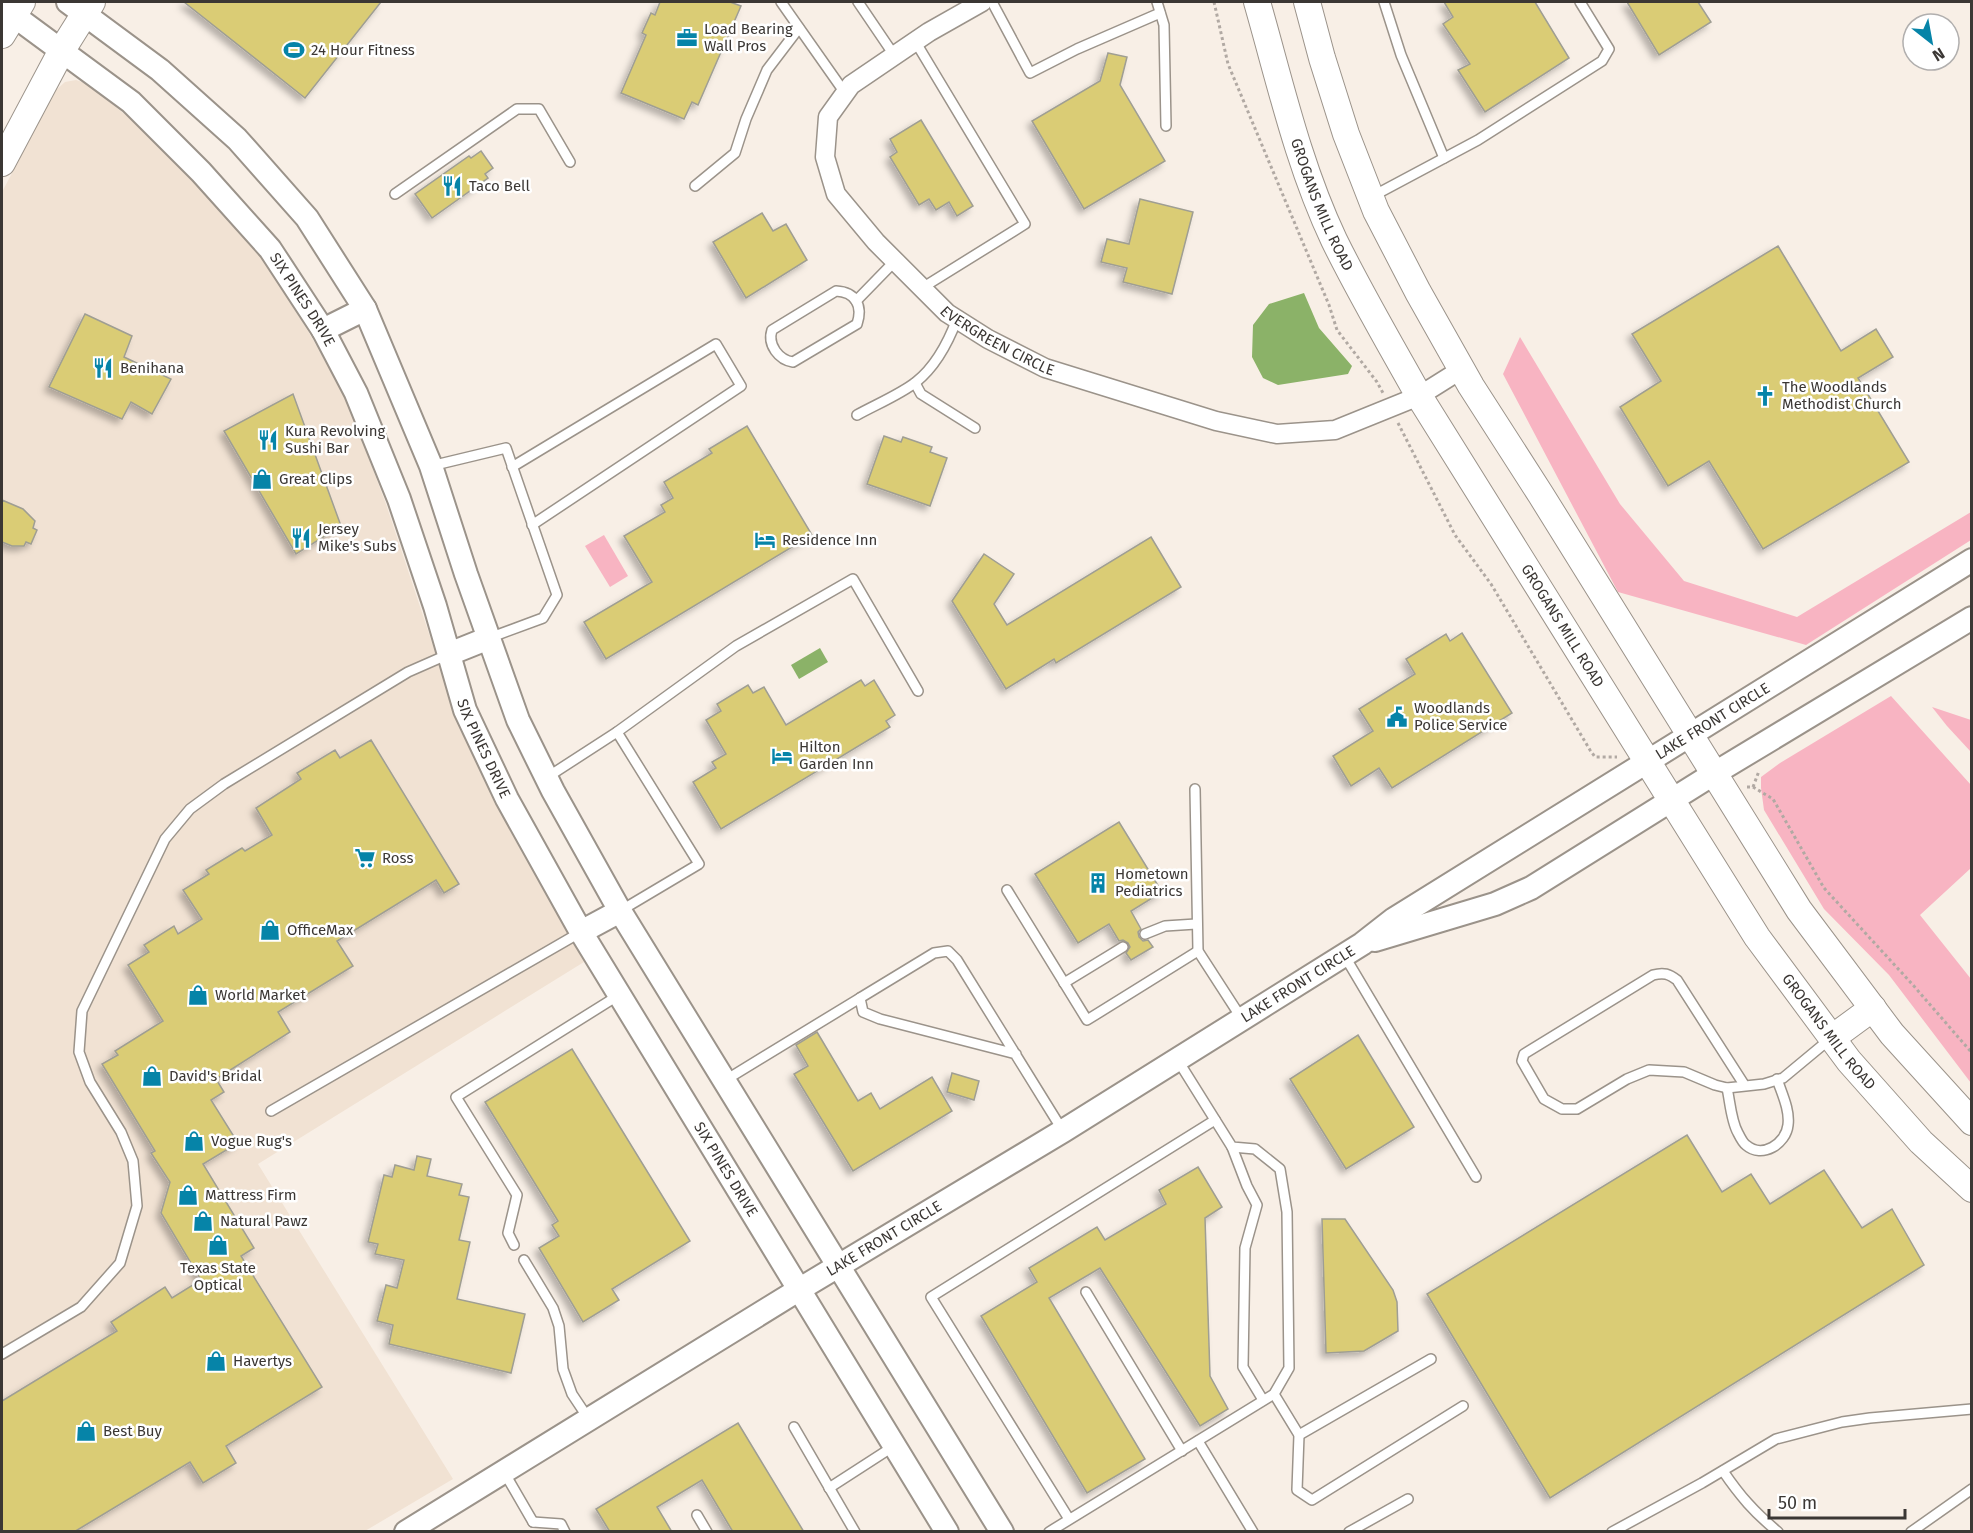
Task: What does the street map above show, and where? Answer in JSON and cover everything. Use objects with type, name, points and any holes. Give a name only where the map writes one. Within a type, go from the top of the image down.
[{"type":"main road","name":"GROGANS MILL ROAD","points":[[1257,2],[1303,161],[1334,239],[1419,396],[1757,937],[1849,1061],[1921,1142],[1971,1189]]},
{"type":"main road","points":[[1307,2],[1346,134],[1371,198],[1418,292],[1462,369],[1691,734],[1721,770],[1799,910],[1892,1034],[1971,1122]]},
{"type":"main road","points":[[2,163],[62,50],[81,6]]},
{"type":"main road","points":[[1832,1038],[1873,1008]]},
{"type":"street","name":"EVERGREEN CIRCLE","points":[[982,2],[915,41],[851,85],[828,117],[825,157],[836,194],[876,242],[947,313],[988,339],[1045,368],[1216,421],[1277,434],[1335,430],[1419,396],[1462,369]]},
{"type":"street","points":[[81,6],[160,70],[237,139],[307,218],[365,309],[431,466],[518,720],[546,778],[620,911],[1002,1532]]},
{"type":"street","name":"SIX PINES DRIVE","points":[[9,14],[62,50],[131,102],[201,172],[270,249],[323,330],[356,393],[399,499],[435,606],[465,710],[507,799],[581,932],[947,1532]]},
{"type":"street","points":[[323,330],[365,309]]},
{"type":"street","name":"LAKE FRONT CIRCLE","points":[[406,1532],[800,1289],[1063,1131],[1353,950],[1394,919],[1971,560]]},
{"type":"street","name":"LAKE FRONT CIRCLE","points":[[1353,950],[1515,897],[1532,888],[1971,618]]},
{"type":"street","points":[[449,654],[489,638]]},
{"type":"street","points":[[581,932],[620,911]]},
{"type":"lane","points":[[781,2],[844,93]]},
{"type":"lane","points":[[858,2],[894,55]]},
{"type":"lane","points":[[992,2],[1030,73],[1077,49],[1160,13]]},
{"type":"lane","points":[[1157,2],[1164,25],[1166,126]]},
{"type":"lane","points":[[1383,2],[1401,55],[1444,158]]},
{"type":"lane","points":[[1371,198],[1478,140],[1602,61],[1609,49],[1580,2]]},
{"type":"lane","points":[[695,186],[735,153],[746,119],[767,70],[800,28]]},
{"type":"lane","points":[[915,41],[1025,224],[922,288]]},
{"type":"lane","points":[[395,195],[517,109],[539,109],[570,162]]},
{"type":"lane","points":[[856,301],[895,261]]},
{"type":"lane","points":[[836,291],[844,291],[856,301],[860,314],[857,324],[793,362],[785,361],[771,343],[772,330],[836,291]]},
{"type":"lane","points":[[857,415],[915,383],[949,342],[957,319]]},
{"type":"lane","points":[[513,467],[716,344],[741,386],[532,525]]},
{"type":"lane","points":[[915,383],[921,394],[975,429]]},
{"type":"lane","points":[[431,466],[506,448],[557,595],[543,618],[489,638]]},
{"type":"lane","points":[[546,778],[617,732],[736,646],[853,579],[918,691]]},
{"type":"lane","points":[[2,1353],[81,1307],[120,1263],[137,1206],[133,1161],[121,1132],[90,1082],[79,1052],[82,1011],[165,839],[190,809],[224,784],[408,672],[449,654]]},
{"type":"lane","points":[[617,732],[699,864],[620,911]]},
{"type":"lane","points":[[1196,789],[1198,951],[1242,1019]]},
{"type":"lane","points":[[1007,890],[1087,1020],[1198,951]]},
{"type":"lane","points":[[1145,934],[1165,926],[1196,924]]},
{"type":"lane","points":[[272,1111],[581,932]]},
{"type":"lane","points":[[1064,983],[1123,947]]},
{"type":"lane","points":[[1353,950],[1476,1177]]},
{"type":"lane","points":[[724,1081],[934,953],[948,951],[957,960],[1063,1131]]},
{"type":"lane","points":[[1745,1086],[1677,980],[1669,974],[1653,975],[1524,1054],[1522,1061],[1544,1099],[1562,1109],[1577,1109],[1627,1079],[1649,1070],[1684,1072],[1727,1088],[1764,1084],[1783,1078],[1832,1038]]},
{"type":"lane","points":[[514,1245],[508,1233],[517,1195],[456,1097],[619,995]]},
{"type":"lane","points":[[860,998],[863,1012],[880,1019],[1016,1054]]},
{"type":"lane","points":[[1177,1059],[1232,1147],[1246,1186],[1257,1205],[1245,1248],[1243,1367],[1263,1400]]},
{"type":"lane","points":[[1727,1088],[1736,1131],[1747,1146],[1760,1151],[1773,1148],[1783,1139],[1788,1127],[1788,1114],[1777,1080]]},
{"type":"lane","points":[[1069,1519],[932,1297],[1215,1120]]},
{"type":"lane","points":[[1049,1532],[1274,1394],[1290,1368],[1287,1212],[1280,1169],[1255,1149],[1232,1147]]},
{"type":"lane","points":[[524,1260],[553,1308],[559,1326],[563,1369],[572,1394],[590,1420]]},
{"type":"lane","points":[[1086,1292],[1182,1450]]},
{"type":"lane","points":[[1299,1435],[1431,1359]]},
{"type":"lane","points":[[1274,1394],[1299,1435],[1297,1491],[1312,1500],[1463,1407]]},
{"type":"lane","points":[[1611,1532],[1776,1439],[1807,1430],[1870,1418],[1971,1409]]},
{"type":"lane","points":[[794,1427],[855,1532]]},
{"type":"lane","points":[[1198,1441],[1253,1532]]},
{"type":"lane","points":[[830,1488],[894,1446]]},
{"type":"lane","points":[[1722,1471],[1746,1503],[1778,1532]]},
{"type":"lane","points":[[504,1472],[533,1522]]},
{"type":"lane","points":[[1911,1532],[1971,1490]]},
{"type":"lane","points":[[1349,1532],[1408,1499]]},
{"type":"lane","points":[[697,1515],[707,1532]]},
{"type":"lane","points":[[528,1532],[533,1522]]},
{"type":"lane","points":[[533,1522],[561,1524],[565,1532]]},
{"type":"path","points":[[1721,770],[1739,787],[1753,787],[1773,799],[1824,888],[1913,984],[1971,1053]]},
{"type":"shaded area","points":[[76,80],[88,84],[163,146],[262,257],[308,331],[346,398],[386,504],[456,715],[499,807],[584,962],[258,1164],[453,1479],[365,1531],[2,1532],[2,192],[56,90],[65,82]]},
{"type":"shaded area","points":[[1304,293],[1319,328],[1352,366],[1348,374],[1278,385],[1263,378],[1252,357],[1253,325],[1269,304]]},
{"type":"shaded area","points":[[1520,337],[1620,504],[1684,581],[1797,617],[1971,512],[1971,540],[1806,645],[1618,592],[1503,374]]},
{"type":"shaded area","points":[[604,535],[628,576],[610,587],[585,546]]},
{"type":"shaded area","points":[[820,648],[828,662],[799,679],[791,665]]},
{"type":"shaded area","points":[[1891,696],[1971,785],[1971,868],[1920,915],[1971,979],[1971,1083],[1889,975],[1824,909],[1764,810],[1761,777],[1780,763]]},
{"type":"shaded area","points":[[1932,707],[1971,720],[1971,752],[1947,726]]},
{"type":"building","name":"24 Hour Fitness","points":[[184,2],[381,2],[305,98]]},
{"type":"building","points":[[660,2],[730,2],[741,6],[698,105],[692,102],[684,119],[621,93],[646,35],[642,33],[651,13],[655,15]]},
{"type":"building","points":[[1444,2],[1535,2],[1569,58],[1485,112],[1458,70],[1470,64],[1443,24],[1453,17]]},
{"type":"building","points":[[1627,2],[1698,2],[1711,22],[1659,55]]},
{"type":"building","points":[[1108,53],[1127,57],[1120,85],[1165,161],[1084,209],[1032,121],[1100,81]]},
{"type":"building","points":[[921,120],[973,206],[957,216],[949,202],[936,210],[929,199],[919,205],[890,157],[897,152],[890,139]]},
{"type":"building","name":"Taco Bell","points":[[481,151],[493,168],[485,174],[488,178],[432,218],[415,194],[469,156],[471,158]]},
{"type":"building","points":[[1140,199],[1193,212],[1172,294],[1123,282],[1127,268],[1101,262],[1107,239],[1129,244]]},
{"type":"building","points":[[762,213],[773,231],[786,224],[807,260],[746,298],[713,242]]},
{"type":"building","points":[[1778,246],[1841,351],[1876,329],[1893,357],[1858,378],[1909,462],[1763,549],[1709,461],[1668,486],[1620,407],[1661,381],[1632,334]]},
{"type":"building","name":"Benihana","points":[[85,314],[132,336],[124,357],[171,379],[152,414],[131,402],[122,419],[49,387]]},
{"type":"building","points":[[293,394],[341,526],[296,554],[224,431]]},
{"type":"building","name":"Residence Inn","points":[[747,426],[812,535],[606,659],[584,622],[652,582],[624,536],[665,512],[661,505],[673,498],[664,482],[712,453],[709,449]]},
{"type":"building","points":[[884,436],[901,442],[903,437],[932,447],[930,452],[947,458],[930,506],[867,484]]},
{"type":"building","points":[[2,500],[23,509],[35,521],[33,528],[37,530],[31,544],[26,542],[24,546],[12,546],[2,542]]},
{"type":"building","points":[[1151,537],[1181,587],[1056,663],[1054,659],[1006,689],[952,601],[984,554],[1014,574],[994,604],[1007,625]]},
{"type":"building","points":[[1462,633],[1512,713],[1392,788],[1379,768],[1351,786],[1333,756],[1373,731],[1359,709],[1415,674],[1406,659],[1446,634],[1450,641]]},
{"type":"building","name":"Hilton Garden Inn","points":[[861,680],[865,686],[874,680],[895,715],[886,721],[890,727],[721,829],[693,782],[716,768],[712,762],[726,754],[706,720],[721,711],[717,704],[748,685],[753,693],[764,687],[786,725]]},
{"type":"building","points":[[371,740],[459,884],[444,893],[436,880],[337,941],[353,966],[278,1012],[290,1032],[216,1079],[224,1092],[211,1100],[238,1143],[203,1164],[254,1248],[241,1256],[322,1387],[226,1446],[236,1463],[203,1483],[190,1462],[74,1532],[2,1532],[2,1401],[117,1331],[111,1322],[165,1287],[172,1298],[201,1280],[161,1213],[170,1182],[151,1153],[155,1151],[102,1064],[118,1055],[115,1051],[163,1021],[128,965],[149,952],[144,945],[174,926],[178,934],[202,919],[183,890],[209,874],[206,870],[242,848],[245,851],[272,835],[256,808],[301,779],[297,773],[335,750],[340,758]]},
{"type":"building","name":"Hometown Pediatrics","points":[[1119,822],[1162,892],[1131,911],[1141,929],[1138,932],[1139,937],[1143,941],[1148,940],[1153,947],[1131,960],[1126,953],[1130,947],[1128,943],[1123,940],[1119,941],[1109,924],[1078,943],[1035,874]]},
{"type":"building","points":[[817,1032],[858,1101],[871,1093],[880,1109],[932,1077],[952,1111],[853,1171],[794,1074],[808,1066],[796,1045]]},
{"type":"building","points":[[1358,1035],[1414,1127],[1346,1169],[1290,1079]]},
{"type":"building","points":[[572,1049],[690,1241],[612,1289],[619,1300],[583,1322],[539,1248],[559,1236],[552,1225],[558,1221],[485,1102]]},
{"type":"building","points":[[952,1073],[979,1081],[974,1100],[947,1092]]},
{"type":"building","points":[[1687,1135],[1722,1192],[1751,1174],[1770,1204],[1824,1170],[1862,1228],[1892,1209],[1924,1265],[1550,1498],[1427,1294]]},
{"type":"building","points":[[417,1156],[431,1159],[427,1176],[462,1184],[459,1195],[469,1197],[459,1240],[470,1242],[457,1299],[525,1314],[511,1373],[389,1344],[393,1325],[377,1321],[386,1285],[397,1288],[404,1260],[375,1254],[378,1244],[368,1242],[384,1175],[392,1177],[395,1165],[414,1170]]},
{"type":"building","points":[[1198,1167],[1222,1207],[1205,1218],[1210,1376],[1228,1409],[1200,1426],[1100,1268],[1049,1298],[1145,1459],[1087,1493],[981,1316],[1037,1282],[1029,1268],[1097,1227],[1105,1240],[1166,1204],[1159,1190]]},
{"type":"building","points":[[1322,1219],[1345,1219],[1393,1290],[1397,1302],[1398,1331],[1364,1351],[1326,1353]]},
{"type":"building","points":[[738,1423],[804,1532],[733,1532],[702,1480],[657,1507],[672,1532],[610,1532],[596,1509]]},
{"type":"place","name":"Load Bearing Wall Pros","points":[[687,38]]},
{"type":"place","name":"24 Hour Fitness","points":[[294,50]]},
{"type":"place","name":"Taco Bell","points":[[452,186]]},
{"type":"place","name":"Benihana","points":[[103,368]]},
{"type":"place","name":"The Woodlands Methodist Church","points":[[1765,396]]},
{"type":"place","name":"Kura Revolving Sushi Bar","points":[[268,440]]},
{"type":"place","name":"Great Clips","points":[[262,479]]},
{"type":"place","name":"Jersey Mike's Subs","points":[[301,538]]},
{"type":"place","name":"Residence Inn","points":[[765,540]]},
{"type":"place","name":"Woodlands Police Service","points":[[1397,717]]},
{"type":"place","name":"Hilton Garden Inn","points":[[782,756]]},
{"type":"place","name":"Ross","points":[[365,858]]},
{"type":"place","name":"Hometown Pediatrics","points":[[1098,883]]},
{"type":"place","name":"OfficeMax","points":[[270,930]]},
{"type":"place","name":"World Market","points":[[198,995]]},
{"type":"place","name":"David's Bridal","points":[[152,1076]]},
{"type":"place","name":"Vogue Rug's","points":[[194,1141]]},
{"type":"place","name":"Mattress Firm","points":[[188,1195]]},
{"type":"place","name":"Natural Pawz","points":[[203,1221]]},
{"type":"place","name":"Texas State Optical","points":[[218,1245]]},
{"type":"place","name":"Havertys","points":[[216,1361]]},
{"type":"place","name":"Best Buy","points":[[86,1431]]}]
